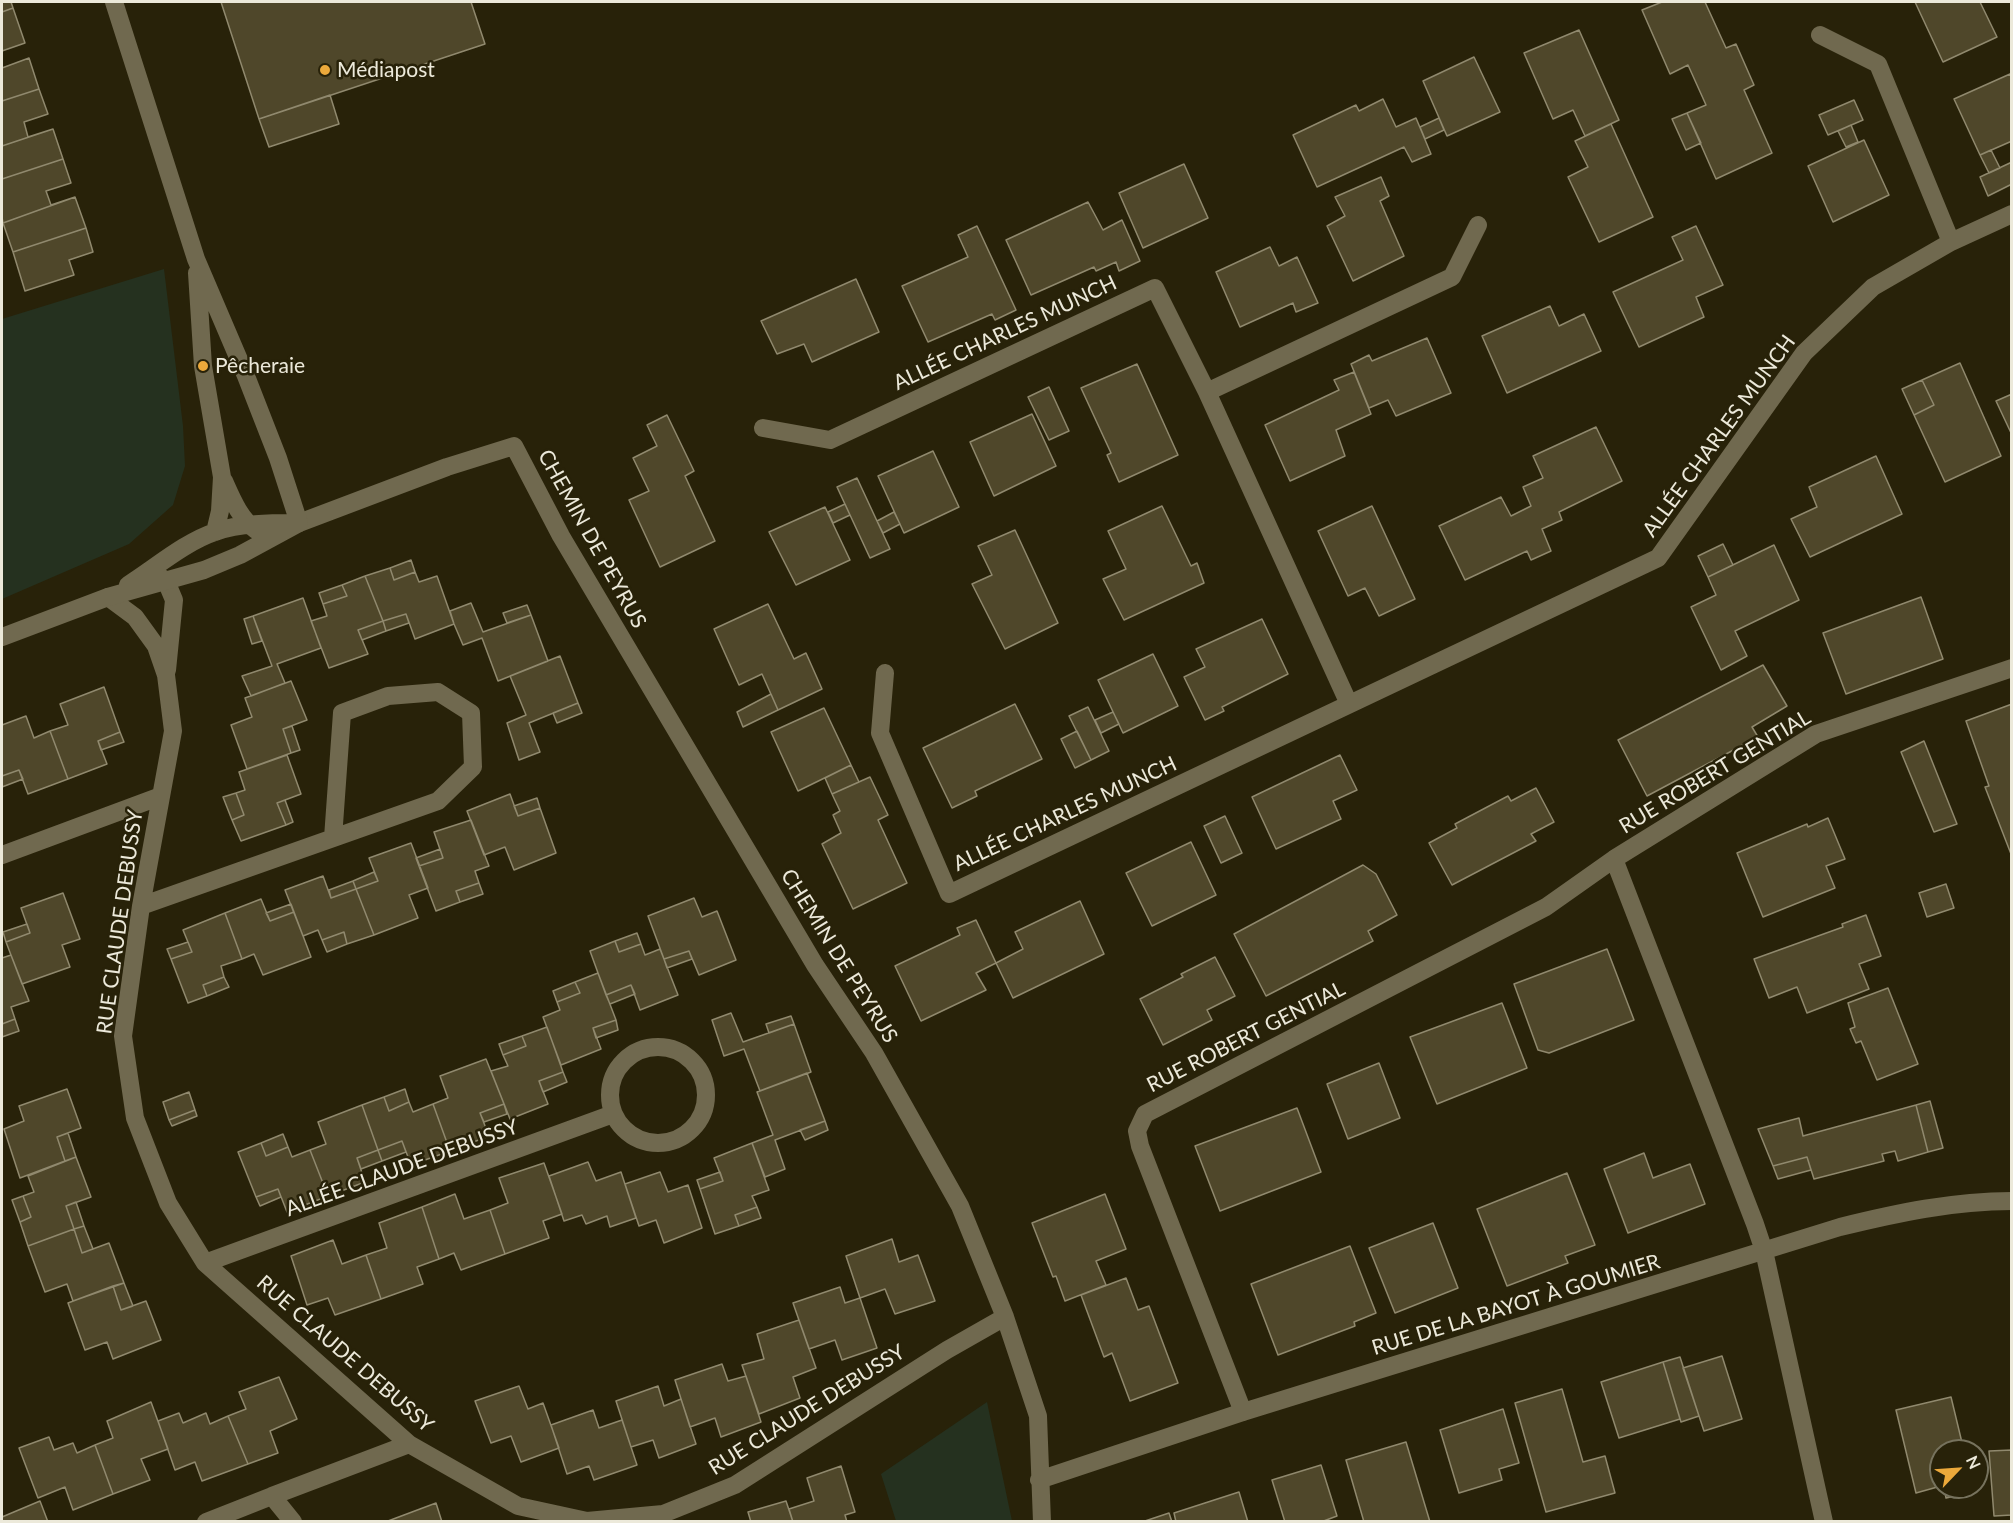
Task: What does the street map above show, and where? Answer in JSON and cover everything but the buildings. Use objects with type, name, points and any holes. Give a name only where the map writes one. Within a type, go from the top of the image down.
[{"type":"street","points":[[114,2],[196,260],[250,386],[278,458],[299,523]]},
{"type":"street","points":[[1820,35],[1878,64],[1951,242]]},
{"type":"street","name":"ALLÉE CHARLES MUNCH","points":[[885,673],[880,733],[949,894],[1658,558],[1804,353],[1874,287],[1951,242],[2012,214]]},
{"type":"street","points":[[1207,392],[1452,277],[1478,225]]},
{"type":"street","points":[[196,260],[203,366],[222,477],[220,511],[215,532]]},
{"type":"street","name":"ALLÉE CHARLES MUNCH","points":[[764,428],[830,440],[1155,288],[1207,392],[1349,704]]},
{"type":"street","name":"CHEMIN DE PEYRUS","points":[[299,523],[447,467],[514,446],[532,484],[579,567],[815,965],[874,1053],[960,1206],[1005,1317],[1038,1416],[1042,1521]]},
{"type":"street","points":[[222,477],[235,506],[249,526],[261,534],[274,536]]},
{"type":"street","points":[[159,575],[191,543],[215,532],[262,523],[299,523]]},
{"type":"street","points":[[2,637],[159,575],[204,570],[240,555],[299,523]]},
{"type":"street","name":"RUE CLAUDE DEBUSSY","points":[[159,575],[174,600],[166,675]]},
{"type":"street","name":"RUE CLAUDE DEBUSSY","points":[[108,597],[135,617],[156,646],[166,675],[173,731],[141,906],[123,1036],[135,1118],[168,1203],[206,1263],[409,1444],[518,1506],[587,1521],[663,1514],[735,1485],[947,1350],[1005,1317]]},
{"type":"street","name":"RUE ROBERT GENTIAL","points":[[1244,1412],[1140,1146],[1137,1131],[1144,1114],[1546,907],[1614,859],[1816,734],[2012,668]]},
{"type":"street","points":[[141,906],[438,801],[473,767],[471,713],[438,692],[388,696],[342,713],[333,838]]},
{"type":"street","points":[[2,856],[161,796]]},
{"type":"street","name":"RUE ROBERT GENTIAL","points":[[1614,859],[1764,1251],[1824,1521]]},
{"type":"street","points":[[662,1047],[679,1051],[692,1060],[702,1074],[707,1089],[706,1105],[701,1119],[692,1131],[678,1140],[664,1144],[648,1143],[622,1128],[613,1114],[610,1098],[611,1082],[618,1066],[631,1054],[646,1048],[662,1047]]},
{"type":"street","name":"ALLÉE CLAUDE DEBUSSY","points":[[206,1263],[613,1114]]},
{"type":"street","name":"RUE DE LA BAYOT À GOUMIER","points":[[1039,1480],[1244,1412],[1840,1227],[1905,1211],[1975,1201],[2012,1201]]},
{"type":"street","points":[[206,1521],[409,1444]]},
{"type":"street","points":[[272,1496],[293,1521]]},
{"type":"green space","points":[[164,269],[183,426],[185,466],[173,505],[129,544],[2,599],[2,319]]},
{"type":"green space","points":[[987,1402],[1012,1521],[896,1521],[881,1474]]},
{"type":"place","name":"Médiapost","points":[[325,70]]},
{"type":"place","name":"Pêcheraie","points":[[203,366]]}]
